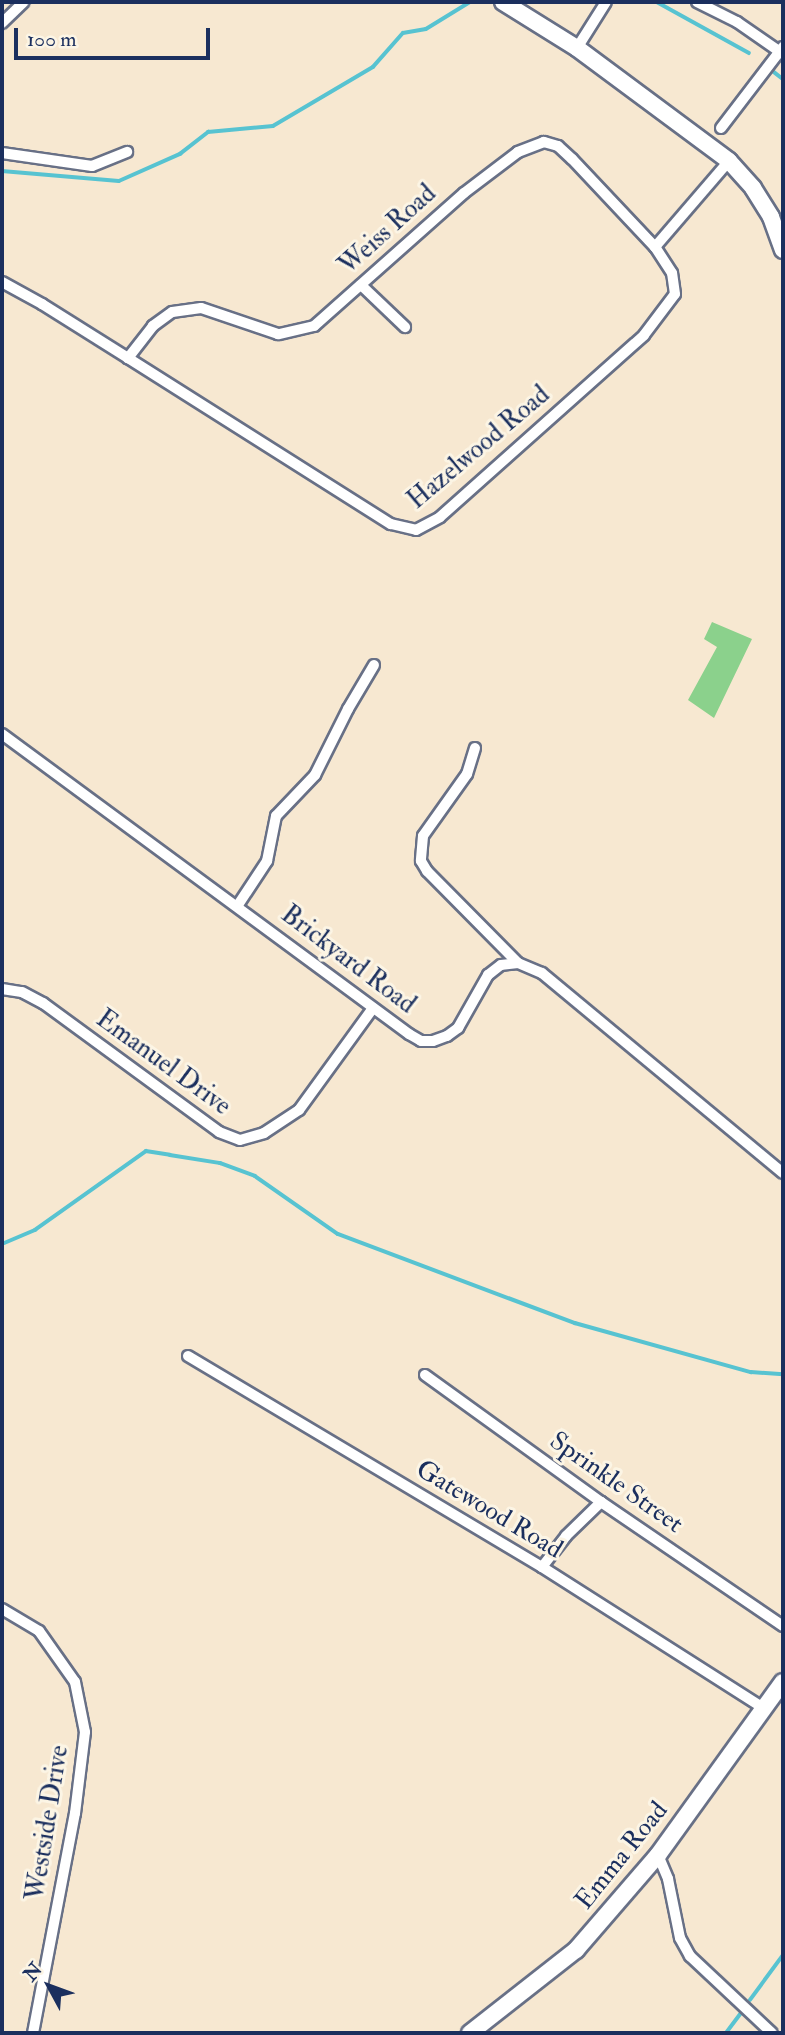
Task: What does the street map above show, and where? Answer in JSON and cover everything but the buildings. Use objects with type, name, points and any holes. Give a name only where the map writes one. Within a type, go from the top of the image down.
[{"type":"street","points":[[2,23],[24,2]]},
{"type":"street","points":[[503,2],[578,48],[729,161],[753,188],[771,217],[783,250]]},
{"type":"street","points":[[578,48],[606,2]]},
{"type":"street","points":[[697,2],[737,22],[782,50],[721,128]]},
{"type":"street","name":"Weiss Road","points":[[128,358],[153,326],[172,312],[201,308],[278,334],[314,326],[464,193],[518,152],[544,142],[558,146],[572,159],[655,247]]},
{"type":"street","points":[[2,153],[92,166],[127,152]]},
{"type":"street","points":[[655,247],[729,161]]},
{"type":"street","name":"Hazelwood Road","points":[[2,282],[391,524],[416,530],[440,517],[645,335],[676,294],[672,273],[655,247]]},
{"type":"street","points":[[361,285],[405,327]]},
{"type":"street","points":[[238,905],[263,869],[273,843],[276,816],[315,775],[348,709],[374,665]]},
{"type":"street","name":"Brickyard Road","points":[[2,734],[421,1041],[433,1041],[458,1028],[488,975],[501,965],[518,963]]},
{"type":"street","points":[[475,748],[467,774],[423,836],[421,861],[427,872],[518,963],[542,973],[783,1173]]},
{"type":"street","name":"Emanuel Drive","points":[[2,989],[22,992],[43,1003],[219,1132],[240,1140],[264,1133],[299,1110],[373,1008]]},
{"type":"street","name":"Gatewood Road","points":[[188,1356],[542,1567],[764,1708]]},
{"type":"street","name":"Sprinkle Street","points":[[425,1375],[601,1502],[783,1626]]},
{"type":"street","points":[[542,1567],[566,1536],[601,1502]]},
{"type":"street","name":"Westside Drive","points":[[2,1609],[39,1631],[75,1682],[85,1732],[76,1811],[33,2033]]},
{"type":"street","name":"Emma Road","points":[[470,2033],[576,1950],[657,1855],[783,1682]]},
{"type":"street","points":[[657,1855],[668,1879],[680,1938],[690,1956],[772,2033]]},
{"type":"green space","points":[[712,622],[752,639],[714,718],[688,700],[717,647],[704,639]]},
{"type":"waterway","points":[[2,171],[119,181],[180,154],[208,132],[273,126],[373,67],[403,33],[426,29],[470,2]]},
{"type":"waterway","points":[[657,2],[749,53]]},
{"type":"waterway","points":[[774,72],[783,79]]},
{"type":"waterway","points":[[2,1244],[35,1230],[146,1151],[220,1163],[255,1176],[338,1234],[575,1323],[751,1372],[783,1374]]},
{"type":"waterway","points":[[750,2000],[783,1955]]},
{"type":"waterway","points":[[726,2033],[741,2013]]}]
